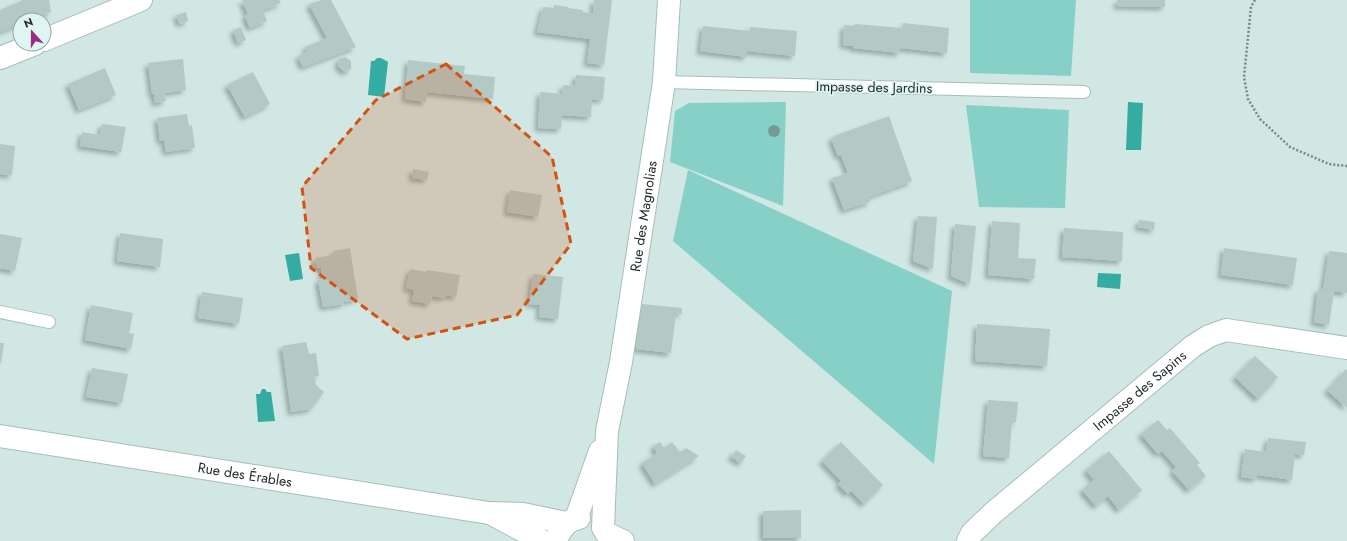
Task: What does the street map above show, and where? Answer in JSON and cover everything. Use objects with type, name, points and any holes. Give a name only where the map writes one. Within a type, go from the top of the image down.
[{"type":"street","points":[[52,37],[141,0]]},
{"type":"street","name":"Rue des Magnolias","points":[[566,528],[581,502],[607,431],[621,362],[664,82],[669,0]]},
{"type":"street","points":[[0,58],[15,52]]},
{"type":"street","name":"Impasse des Sapins","points":[[968,541],[972,534],[999,508],[1193,346],[1209,336],[1226,330],[1347,348]]},
{"type":"street","name":"Rue des Magnolias","points":[[607,431],[610,536]]},
{"type":"street","name":"Rue des Érables","points":[[0,436],[489,513],[523,514],[566,528],[586,518],[596,522],[610,536]]},
{"type":"street","name":"Rue des Érables","points":[[489,513],[542,541]]},
{"type":"lane","name":"Impasse des Jardins","points":[[664,82],[1084,92]]},
{"type":"lane","points":[[0,312],[49,322]]},
{"type":"path","points":[[1255,0],[1251,7],[1244,77],[1248,100],[1260,119],[1290,147],[1329,164],[1347,166]]},
{"type":"highlighted area","points":[[446,64],[552,157],[571,244],[517,315],[407,339],[311,268],[302,187],[376,100]]},
{"type":"shaded area","points":[[970,0],[1076,0],[1071,76],[970,73]]},
{"type":"shaded area","points":[[377,58],[381,58],[388,62],[384,97],[368,95],[371,61],[374,61]]},
{"type":"shaded area","points":[[786,102],[783,206],[670,162],[675,111],[689,103]]},
{"type":"shaded area","points":[[1128,102],[1143,103],[1141,150],[1126,150]]},
{"type":"shaded area","points":[[966,105],[1069,110],[1065,208],[979,207]]},
{"type":"shaded area","points":[[688,170],[952,291],[934,464],[673,241]]},
{"type":"shaded area","points":[[299,253],[303,279],[290,281],[285,255]]},
{"type":"shaded area","points":[[1098,273],[1121,274],[1120,289],[1097,287]]},
{"type":"shaded area","points":[[262,389],[265,389],[267,392],[271,392],[275,421],[258,422],[256,394],[260,394]]},
{"type":"building","points":[[23,0],[49,0],[51,12],[12,12],[12,27],[0,32],[0,10]]},
{"type":"building","points":[[242,0],[279,0],[281,3],[263,10],[267,21],[250,28],[245,16],[248,14]]},
{"type":"building","points":[[322,0],[331,0],[356,47],[303,67],[298,56],[307,52],[305,47],[327,38],[309,4]]},
{"type":"building","points":[[594,0],[612,0],[604,65],[587,63],[590,39],[537,32],[543,7],[554,8],[554,5],[583,10],[583,12],[593,14]]},
{"type":"building","points":[[1117,0],[1165,0],[1165,7],[1117,6]]},
{"type":"building","points":[[186,12],[188,21],[180,24],[176,15]]},
{"type":"building","points":[[903,23],[949,28],[947,53],[900,48],[900,53],[853,48],[853,46],[843,45],[844,25],[854,26],[855,24],[903,28]]},
{"type":"building","points":[[703,26],[750,31],[750,27],[797,31],[795,56],[747,51],[747,57],[700,51]]},
{"type":"building","points":[[241,27],[246,40],[238,43],[233,30]]},
{"type":"building","points":[[345,57],[351,61],[351,69],[345,72],[338,66],[339,59]]},
{"type":"building","points":[[183,59],[186,90],[165,93],[166,101],[155,103],[154,94],[152,94],[148,63]]},
{"type":"building","points":[[408,60],[465,66],[464,74],[495,77],[493,99],[427,92],[426,102],[405,99]]},
{"type":"building","points":[[105,68],[116,95],[79,110],[68,84]]},
{"type":"building","points":[[253,72],[270,104],[245,117],[227,85]]},
{"type":"building","points":[[576,75],[605,77],[603,100],[592,99],[591,117],[562,115],[561,129],[538,128],[540,92],[562,94],[563,85],[575,86]]},
{"type":"building","points":[[187,114],[189,126],[192,125],[195,148],[166,152],[164,140],[160,141],[157,118]]},
{"type":"building","points":[[889,116],[912,181],[869,197],[870,202],[844,210],[832,178],[848,173],[841,155],[838,156],[831,138]]},
{"type":"building","points":[[102,124],[126,127],[121,152],[80,146],[82,132],[100,135]]},
{"type":"building","points":[[0,144],[15,146],[12,175],[0,174]]},
{"type":"building","points":[[413,169],[429,172],[427,180],[412,178]]},
{"type":"building","points":[[510,190],[542,195],[538,217],[507,212]]},
{"type":"building","points":[[918,216],[937,217],[933,269],[913,261]]},
{"type":"building","points":[[1139,220],[1155,222],[1154,230],[1138,227]]},
{"type":"building","points":[[992,221],[1020,223],[1018,258],[1036,259],[1034,279],[988,275]]},
{"type":"building","points":[[955,224],[976,226],[970,284],[951,276]]},
{"type":"building","points":[[1064,228],[1123,232],[1122,261],[1062,257]]},
{"type":"building","points":[[120,233],[163,239],[160,267],[117,261]]},
{"type":"building","points":[[0,234],[22,238],[15,271],[0,268]]},
{"type":"building","points":[[350,248],[358,299],[344,302],[344,304],[323,307],[318,280],[322,279],[322,273],[321,267],[317,268],[315,258],[334,255],[333,251]]},
{"type":"building","points":[[1224,248],[1297,258],[1293,285],[1221,275]]},
{"type":"building","points":[[1329,251],[1347,253],[1347,293],[1334,291],[1329,325],[1314,322],[1318,289],[1323,290]]},
{"type":"building","points":[[410,269],[460,275],[456,297],[446,295],[445,298],[432,296],[430,304],[412,301],[414,290],[406,288]]},
{"type":"building","points":[[533,274],[563,277],[558,319],[539,317],[540,305],[529,304]]},
{"type":"building","points":[[202,292],[243,298],[239,324],[198,318]]},
{"type":"building","points":[[642,304],[682,308],[682,314],[676,313],[671,353],[636,349]]},
{"type":"building","points":[[91,305],[133,313],[129,333],[134,334],[131,349],[85,340]]},
{"type":"building","points":[[977,324],[1050,329],[1047,366],[975,361]]},
{"type":"building","points":[[306,342],[309,354],[316,353],[319,376],[314,377],[316,385],[324,392],[311,409],[291,412],[282,346]]},
{"type":"building","points":[[0,343],[4,343],[1,363],[0,363]]},
{"type":"building","points":[[1255,356],[1278,377],[1258,399],[1235,377]]},
{"type":"building","points":[[92,368],[128,374],[122,403],[86,397]]},
{"type":"building","points":[[1346,369],[1347,370],[1347,408],[1327,390]]},
{"type":"building","points":[[988,400],[1018,402],[1016,422],[1012,422],[1009,458],[983,456]]},
{"type":"building","points":[[1158,420],[1167,430],[1170,428],[1200,463],[1197,465],[1206,476],[1189,490],[1172,471],[1176,467],[1162,451],[1158,454],[1141,434]]},
{"type":"building","points":[[1268,438],[1306,442],[1304,455],[1295,454],[1292,480],[1257,475],[1256,479],[1241,477],[1245,449],[1266,452]]},
{"type":"building","points":[[660,442],[664,448],[672,442],[680,452],[686,448],[699,456],[655,484],[642,463],[657,453],[653,446]]},
{"type":"building","points":[[841,442],[883,485],[864,504],[851,491],[848,494],[838,484],[841,481],[822,461]]},
{"type":"building","points":[[736,450],[746,456],[741,463],[731,457]]},
{"type":"building","points":[[1109,451],[1142,490],[1119,510],[1108,496],[1096,506],[1082,490],[1094,480],[1086,470]]},
{"type":"building","points":[[801,510],[801,538],[763,538],[763,511]]}]
